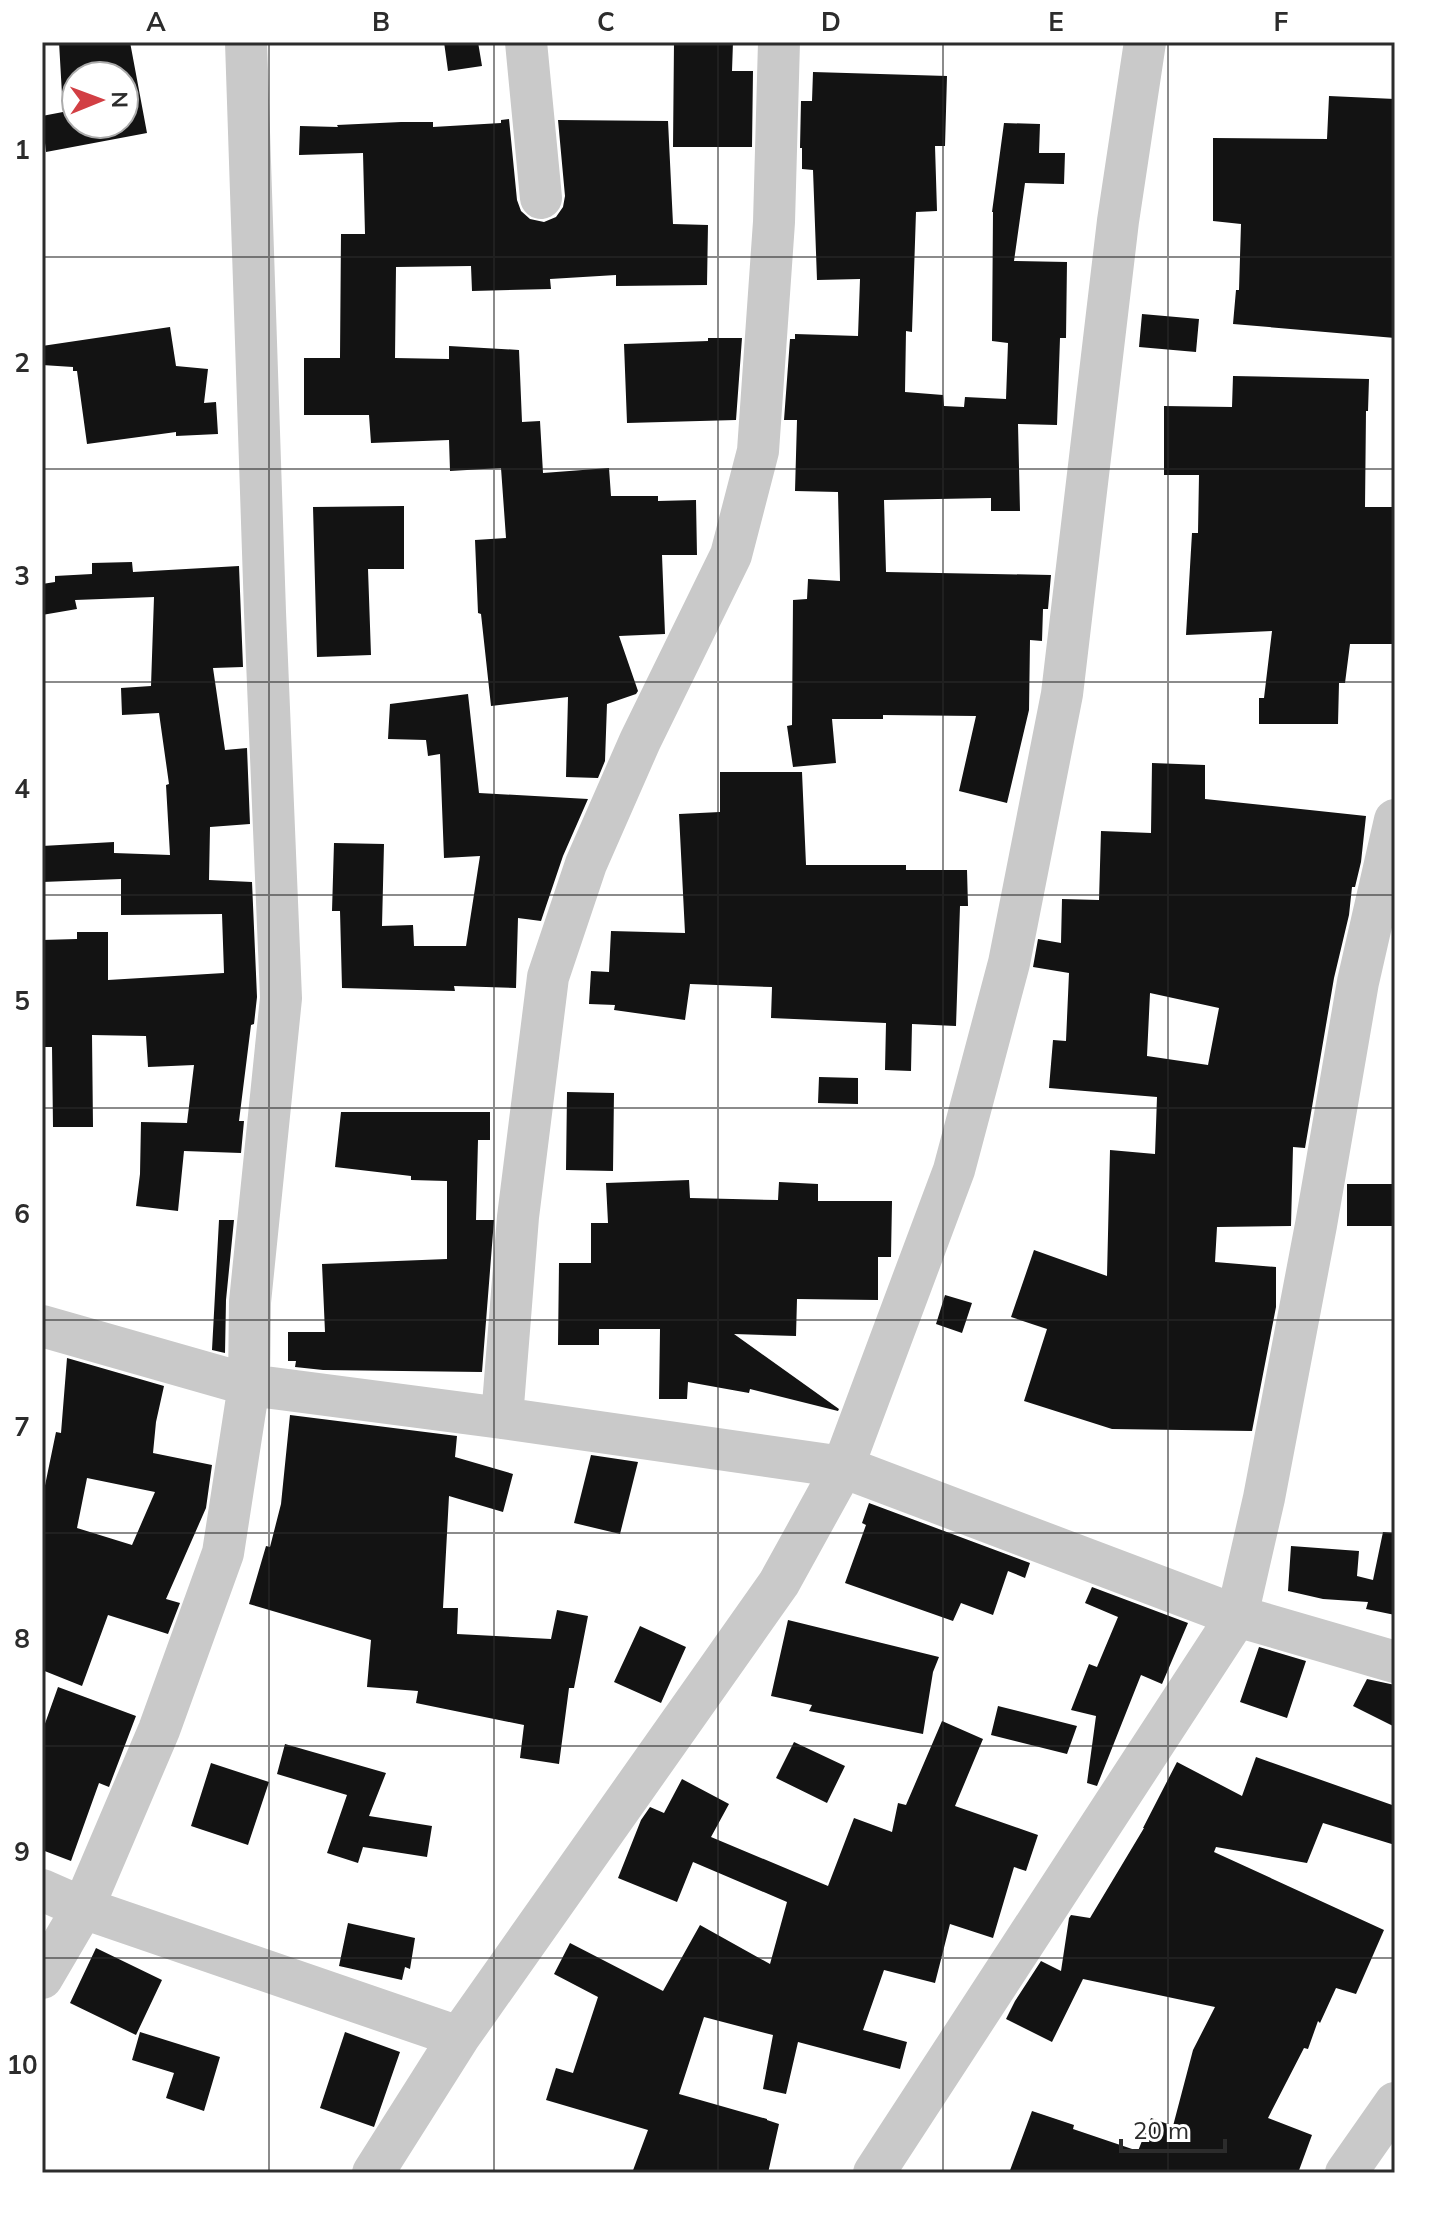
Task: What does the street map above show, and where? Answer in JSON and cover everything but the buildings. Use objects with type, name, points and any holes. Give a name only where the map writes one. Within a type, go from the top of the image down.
[{"type":"street","points":[[42,1978],[83,1908],[159,1730],[223,1553],[249,1385],[250,1302],[281,998],[246,42]]},
{"type":"street","points":[[526,42],[541,198]]},
{"type":"street","points":[[502,1418],[518,1217],[548,977],[586,864],[640,741],[731,555],[758,451],[774,222],[779,42]]},
{"type":"street","points":[[373,2173],[459,2037],[779,1583],[843,1467],[954,1170],[1009,963],[1062,694],[1118,221],[1145,42]]},
{"type":"street","points":[[874,2173],[1237,1616],[1264,1498],[1358,982],[1395,820]]},
{"type":"street","points":[[42,1326],[249,1385],[843,1467],[1237,1616],[1395,1662]]},
{"type":"street","points":[[42,1890],[83,1908],[459,2037]]},
{"type":"street","points":[[1346,2173],[1395,2103]]}]
